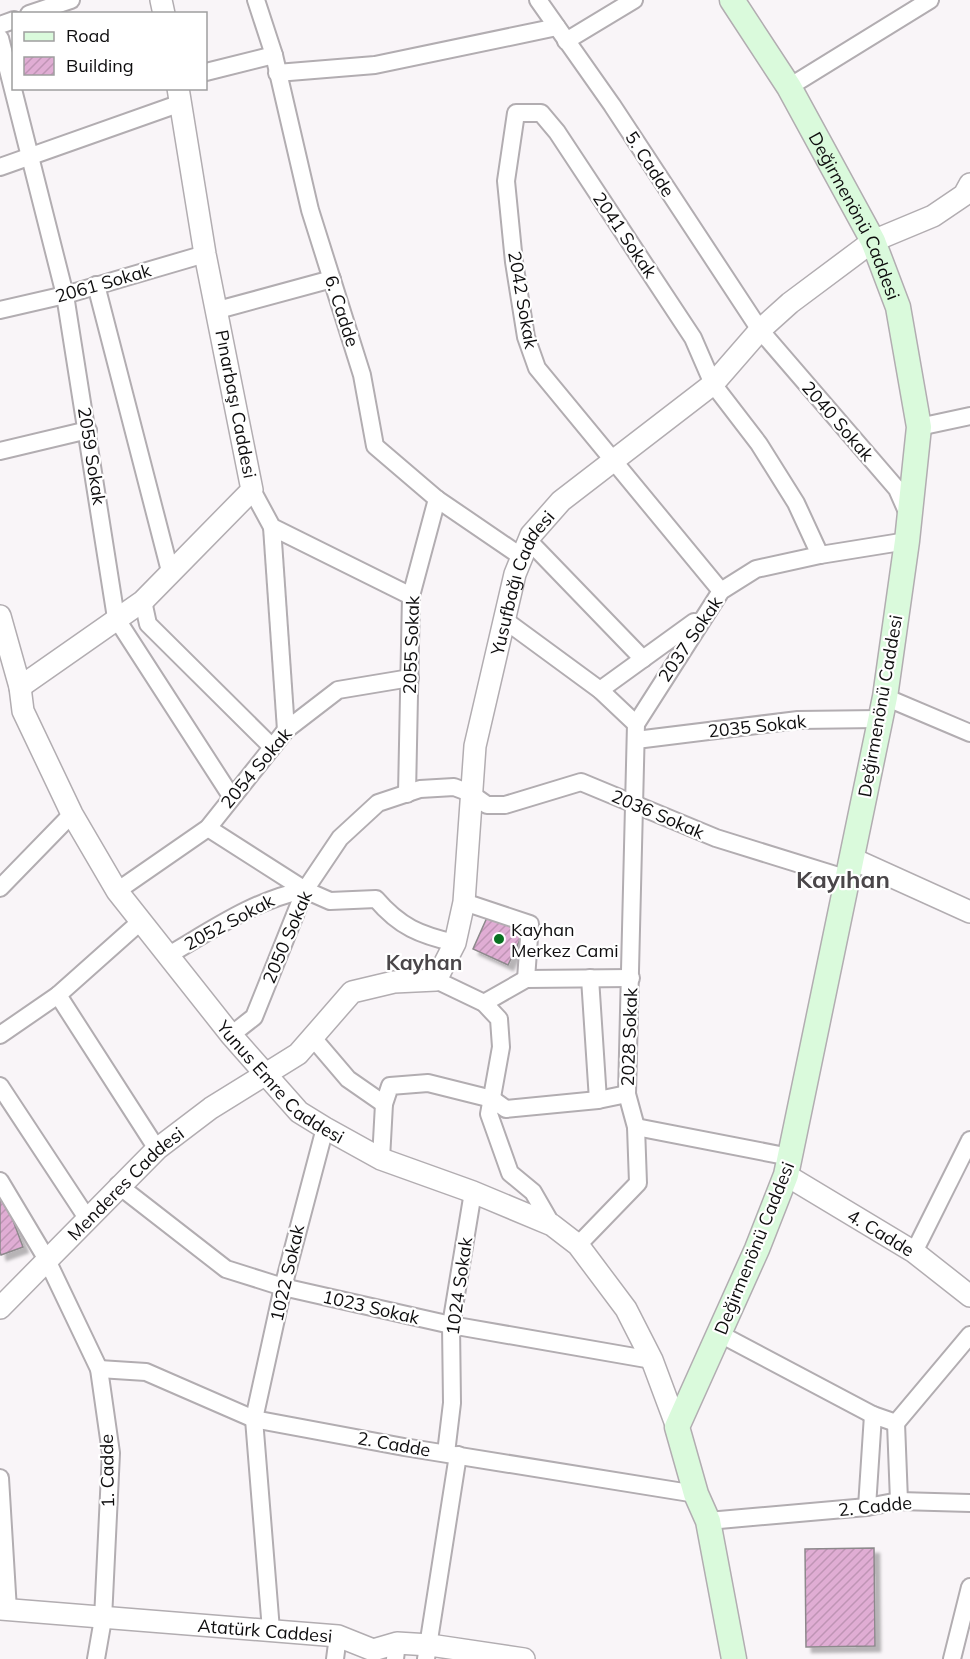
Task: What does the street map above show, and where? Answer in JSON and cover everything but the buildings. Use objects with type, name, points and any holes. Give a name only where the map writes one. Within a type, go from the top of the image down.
[{"type":"main road","name":"Değirmenönü Caddesi","points":[[677,1427],[720,1334],[788,1166],[851,869],[882,708],[907,541],[918,427],[898,307],[873,241],[789,87],[732,0]]},
{"type":"main road","points":[[677,1427],[696,1494],[708,1521],[733,1658]]},
{"type":"street","points":[[33,12],[49,3],[71,0]]},
{"type":"street","name":"6. Cadde","points":[[256,0],[274,56],[310,210],[362,375],[375,446],[437,499],[525,549],[643,659]]},
{"type":"street","name":"5. Cadde","points":[[538,0],[760,330]]},
{"type":"street","points":[[277,73],[375,65],[562,34],[634,0]]},
{"type":"street","points":[[789,87],[930,0]]},
{"type":"street","name":"2059 Sokak","points":[[0,38],[12,89]]},
{"type":"street","points":[[207,72],[274,56]]},
{"type":"street","name":"2059 Sokak","points":[[12,90],[65,295],[116,618]]},
{"type":"street","points":[[0,167],[179,95]]},
{"type":"street","name":"Pınarbaşı Caddesi","points":[[20,687],[143,601],[252,490],[218,310],[205,254],[179,95]]},
{"type":"street","name":"2041 Sokak","points":[[516,113],[541,112],[557,132],[693,338],[713,384]]},
{"type":"street","name":"2042 Sokak","points":[[516,113],[506,181],[514,262],[526,337],[537,368],[560,399],[614,459],[721,591]]},
{"type":"street","name":"Yusufbağı Caddesi","points":[[436,980],[455,944],[464,902],[475,746],[506,621],[515,574],[525,549],[561,501],[713,384],[760,330],[790,303],[873,241],[933,216],[968,194]]},
{"type":"street","name":"2061 Sokak","points":[[0,310],[65,295],[205,254]]},
{"type":"street","points":[[218,310],[332,279]]},
{"type":"street","points":[[96,285],[171,575]]},
{"type":"street","name":"2040 Sokak","points":[[760,330],[897,489],[909,516]]},
{"type":"street","points":[[713,384],[759,444],[796,503],[820,555]]},
{"type":"street","points":[[918,427],[970,416]]},
{"type":"street","points":[[0,451],[88,430]]},
{"type":"street","points":[[252,490],[272,527],[286,730]]},
{"type":"street","name":"2055 Sokak","points":[[407,794],[411,596],[437,499]]},
{"type":"street","points":[[272,527],[411,596]]},
{"type":"street","name":"2037 Sokak","points":[[633,802],[636,732],[704,615],[721,591],[756,569],[820,555],[907,541]]},
{"type":"street","points":[[143,601],[148,624],[272,747]]},
{"type":"street","points":[[600,690],[704,615]]},
{"type":"street","name":"Yunus Emre Caddesi","points":[[0,616],[5,665],[20,687],[23,711],[72,814],[117,891],[231,1035],[299,1112],[325,1128],[381,1159],[473,1192],[552,1225],[578,1245],[626,1309],[652,1360],[677,1427]]},
{"type":"street","points":[[116,618],[231,796]]},
{"type":"street","points":[[506,621],[600,690],[636,732]]},
{"type":"street","name":"2054 Sokak","points":[[117,891],[208,828],[231,796],[286,730],[338,690],[410,678]]},
{"type":"street","points":[[882,708],[970,733]]},
{"type":"street","name":"2035 Sokak","points":[[636,732],[798,720],[882,708]]},
{"type":"street","name":"2036 Sokak","points":[[471,793],[487,806],[506,805],[582,782],[716,838],[851,869]]},
{"type":"street","name":"2050 Sokak","points":[[231,1035],[254,1017],[305,890],[340,838],[378,803],[420,789],[454,787],[471,793]]},
{"type":"street","name":"2028 Sokak","points":[[578,1245],[638,1183],[636,1127],[627,1094],[633,802]]},
{"type":"street","points":[[0,888],[72,814]]},
{"type":"street","points":[[208,828],[305,890],[330,901],[376,899],[388,913],[419,935],[455,944]]},
{"type":"street","points":[[851,869],[970,912]]},
{"type":"street","name":"2052 Sokak","points":[[167,956],[243,912],[279,895],[305,890]]},
{"type":"street","points":[[464,902],[530,924],[526,979]]},
{"type":"street","points":[[2,1028],[57,995],[140,922]]},
{"type":"street","points":[[590,978],[597,1100]]},
{"type":"street","points":[[484,1003],[526,979],[631,978]]},
{"type":"street","points":[[264,1073],[298,1054],[352,992],[394,982],[436,980],[484,1003],[499,1019],[501,1047],[489,1114],[510,1173],[533,1192],[552,1225]]},
{"type":"street","points":[[57,995],[157,1149]]},
{"type":"street","points":[[312,1038],[348,1079],[384,1104]]},
{"type":"street","name":"Menderes Caddesi","points":[[0,1308],[118,1185],[157,1149],[211,1108],[264,1073]]},
{"type":"street","points":[[381,1159],[384,1104],[390,1086],[428,1083],[492,1099],[506,1109],[597,1100],[627,1094]]},
{"type":"street","points":[[0,1086],[87,1218]]},
{"type":"street","points":[[636,1127],[788,1166]]},
{"type":"street","name":"1022 Sokak","points":[[271,1630],[254,1419],[283,1287],[325,1128]]},
{"type":"street","points":[[914,1252],[970,1140]]},
{"type":"street","name":"4. Cadde","points":[[788,1166],[914,1252],[970,1296]]},
{"type":"street","name":"1. Cadde","points":[[0,1181],[46,1258],[99,1369],[111,1453],[103,1619],[96,1659]]},
{"type":"street","name":"1023 Sokak","points":[[118,1185],[226,1269],[283,1287],[451,1325],[652,1360]]},
{"type":"street","name":"1024 Sokak","points":[[428,1652],[452,1454],[451,1325],[473,1192]]},
{"type":"street","points":[[720,1334],[873,1415],[896,1423]]},
{"type":"street","points":[[899,1501],[896,1423],[970,1335]]},
{"type":"street","name":"2. Cadde","points":[[99,1369],[146,1372],[254,1419],[696,1494]]},
{"type":"street","points":[[867,1507],[873,1415]]},
{"type":"street","points":[[0,1478],[4,1610]]},
{"type":"street","name":"2. Cadde","points":[[708,1521],[867,1507],[899,1501],[970,1503]]},
{"type":"street","points":[[952,1659],[970,1587]]},
{"type":"street","name":"Atatürk Caddesi","points":[[4,1610],[338,1636],[374,1650],[524,1659]]},
{"type":"street","points":[[335,1659],[338,1636]]},
{"type":"place","name":"Kayhan Merkez Cami","points":[[499,939]]},
{"type":"district","name":"Kayıhan","points":[[843,879]]},
{"type":"district","name":"Kayhan","points":[[424,962]]}]
